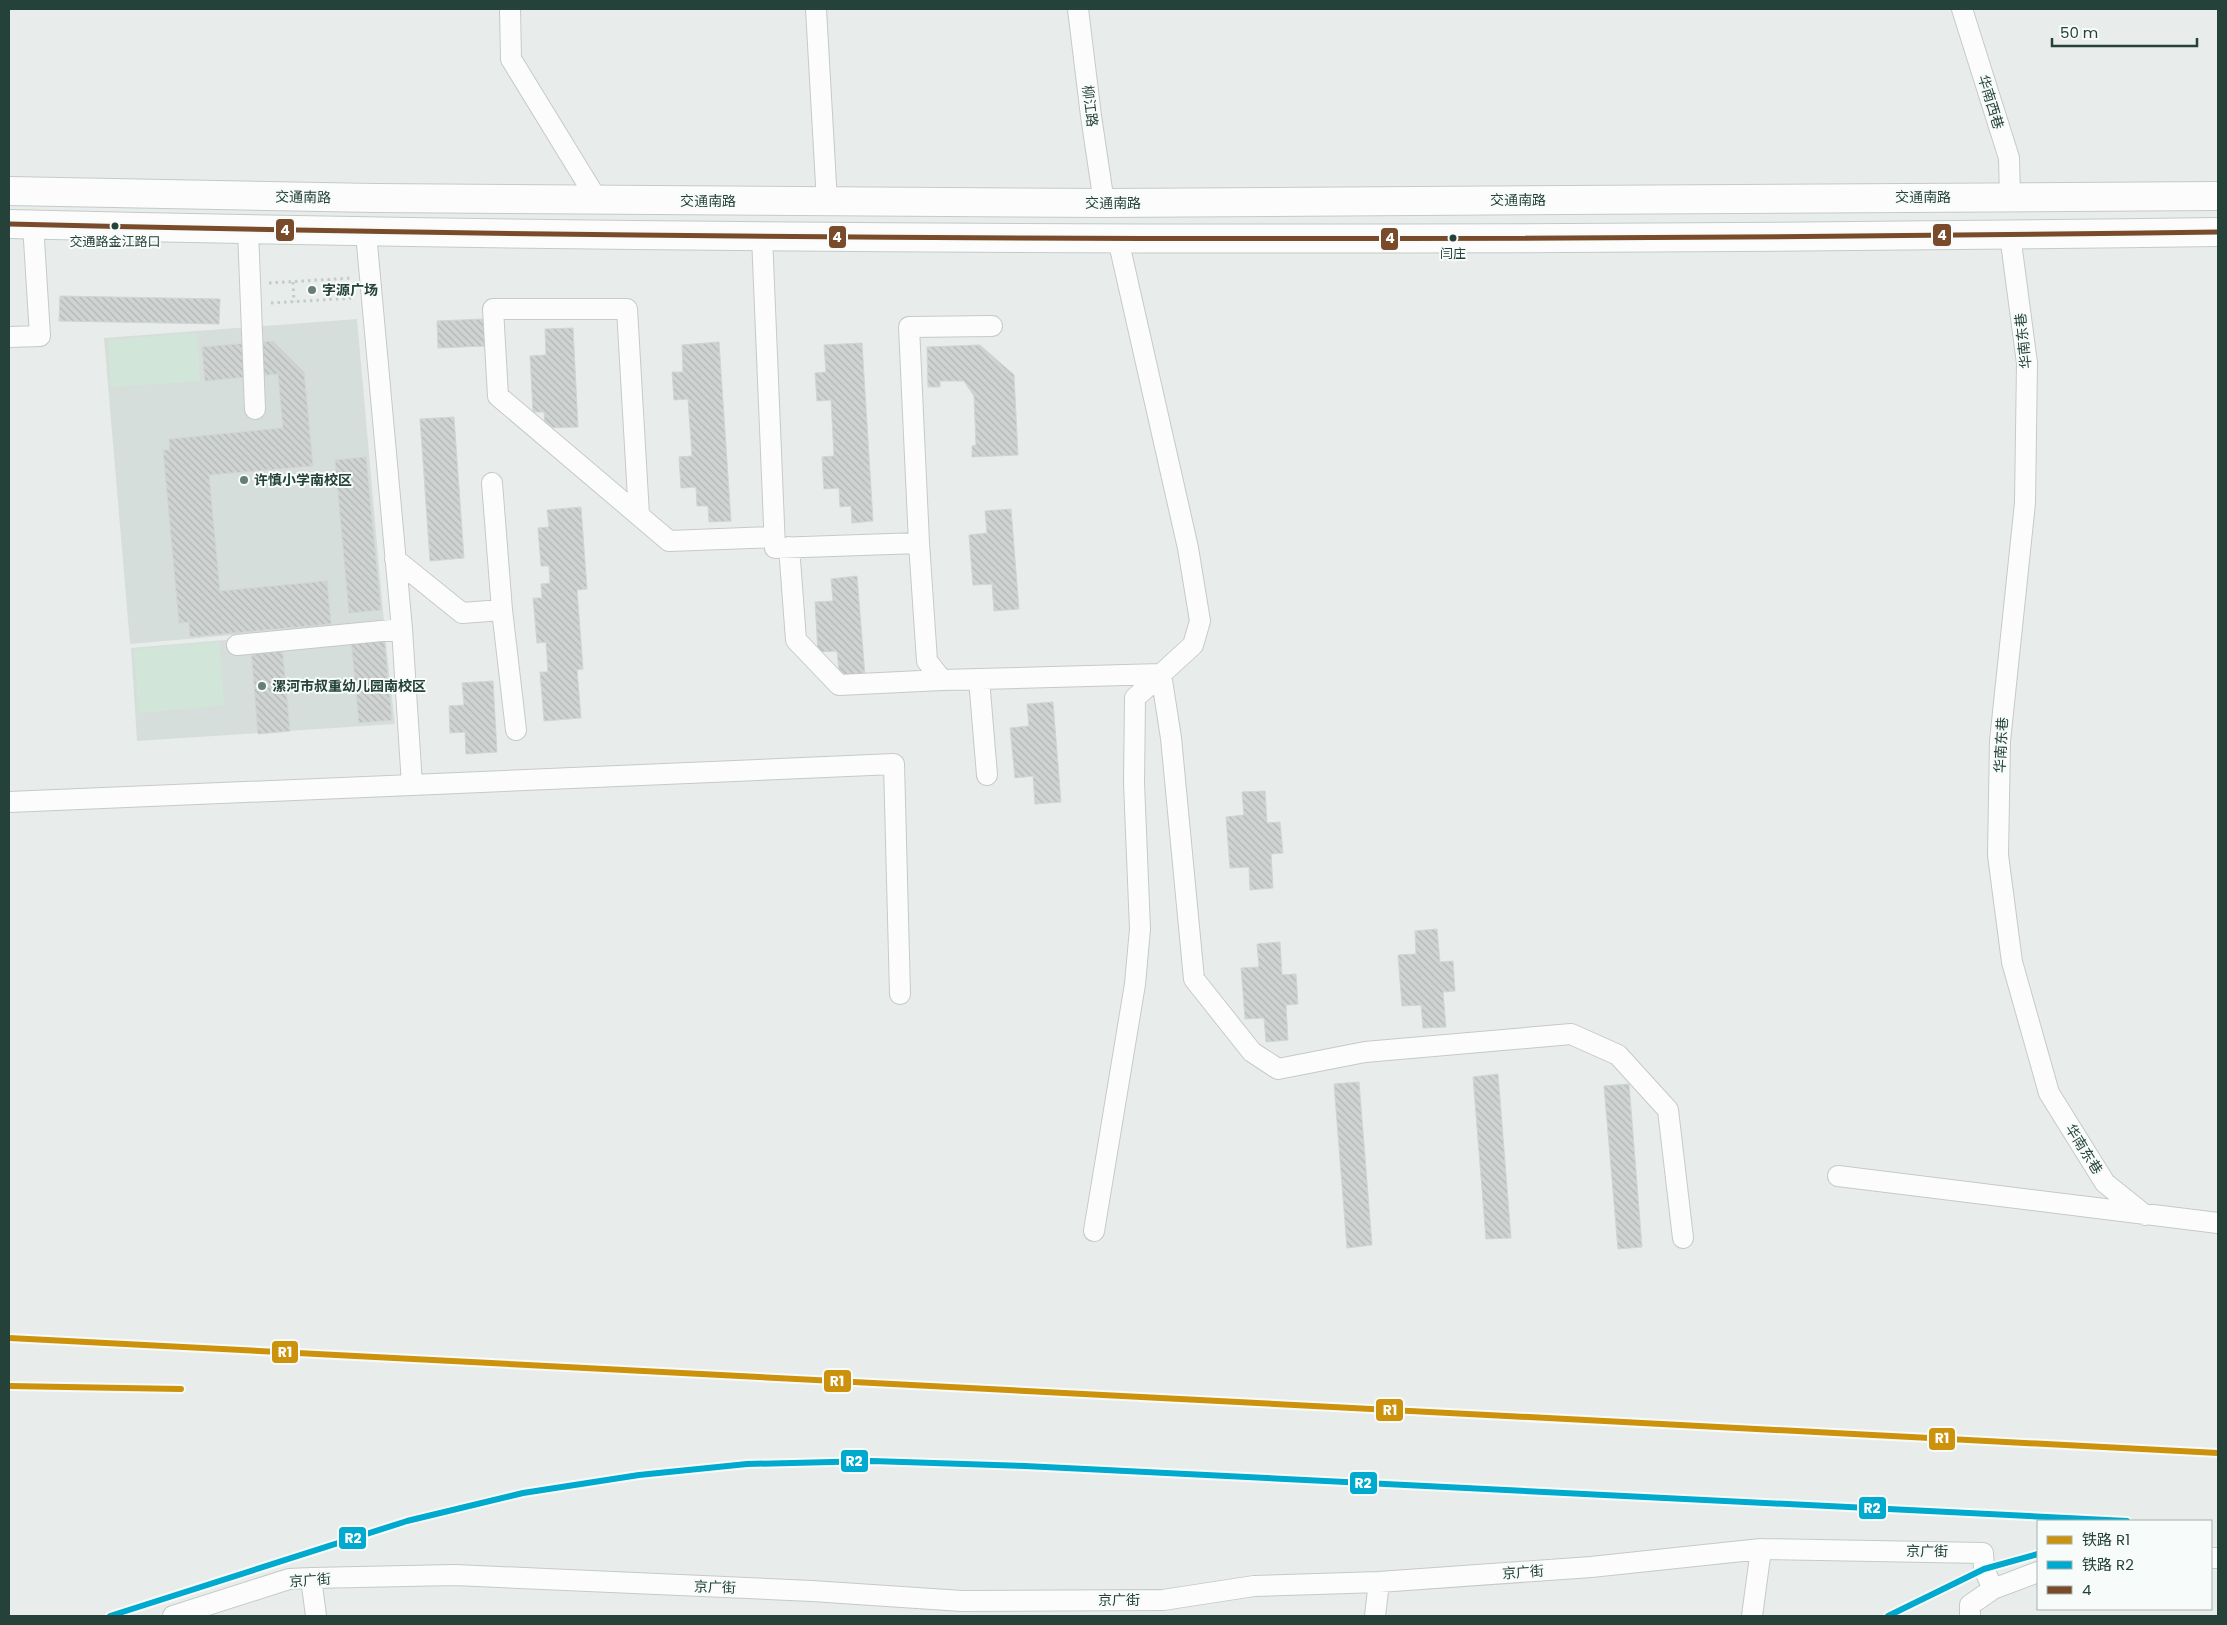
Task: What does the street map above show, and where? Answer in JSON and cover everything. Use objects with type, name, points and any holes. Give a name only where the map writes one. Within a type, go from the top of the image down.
[{"type":"main road","name":"交通南路","points":[[9,191],[598,200],[1104,203],[2218,196]]},
{"type":"main road","points":[[211,230],[212,194]]},
{"type":"main road","points":[[2010,196],[2010,235]]},
{"type":"main road","points":[[1104,203],[1118,239]]},
{"type":"main road","points":[[21,224],[366,233],[1118,239],[2010,235],[2218,232]]},
{"type":"street","points":[[510,9],[512,59],[598,200]]},
{"type":"street","points":[[816,9],[827,202]]},
{"type":"street","name":"柳江路","points":[[1078,9],[1104,203]]},
{"type":"street","name":"华南西巷","points":[[1962,9],[2008,158],[2010,196]]},
{"type":"street","points":[[9,337],[40,336],[21,224]]},
{"type":"street","points":[[248,230],[255,409]]},
{"type":"street","points":[[366,233],[402,629],[412,785]]},
{"type":"street","name":"华南东巷","points":[[2010,235],[2027,363],[2025,503],[2000,741],[1998,855],[2010,952],[2049,1093],[2105,1183],[2145,1216]]},
{"type":"street","points":[[762,236],[782,542],[796,640],[839,685],[1161,674]]},
{"type":"street","points":[[1094,1231],[1135,984],[1140,929],[1134,783],[1135,698],[1193,645],[1200,621],[1188,548],[1118,239]]},
{"type":"street","points":[[639,515],[627,309],[493,309],[498,396],[669,541],[919,542]]},
{"type":"street","points":[[942,680],[927,661],[919,542],[910,327],[992,326]]},
{"type":"street","points":[[492,483],[502,610],[516,730]]},
{"type":"street","points":[[395,559],[462,613],[502,610]]},
{"type":"street","points":[[236,646],[402,629]]},
{"type":"street","points":[[1161,674],[1171,738],[1194,979],[1252,1052],[1278,1069],[1365,1052],[1572,1034],[1618,1055],[1668,1110],[1683,1238]]},
{"type":"street","points":[[979,679],[987,775]]},
{"type":"street","points":[[9,802],[894,764],[900,994]]},
{"type":"street","points":[[1838,1176],[2145,1216],[2218,1223]]},
{"type":"street","points":[[1752,1616],[1761,1549]]},
{"type":"street","name":"京广街","points":[[173,1616],[289,1579],[311,1578],[455,1575],[803,1591],[963,1609],[1163,1600],[1254,1586],[1379,1582],[1591,1567],[1761,1549],[1983,1553],[1984,1569],[1993,1589]]},
{"type":"street","points":[[1970,1616],[1970,1605],[1993,1589],[2037,1572]]},
{"type":"street","points":[[311,1578],[316,1616]]},
{"type":"street","points":[[1375,1616],[1379,1582]]},
{"type":"path","points":[[250,284],[329,279],[371,286]]},
{"type":"path","points":[[329,279],[330,299]]},
{"type":"path","points":[[292,282],[294,302]]},
{"type":"path","points":[[251,304],[330,299],[371,286]]},
{"type":"shaded area","name":"许慎小学南校区","points":[[357,319],[384,622],[130,644],[104,338]]},
{"type":"shaded area","name":"漯河市叔重幼儿园南校区","points":[[384,626],[395,724],[137,741],[131,648]]},
{"type":"green space","points":[[197,333],[200,381],[111,387],[108,340]]},
{"type":"green space","points":[[219,642],[224,705],[139,713],[134,649]]},
{"type":"building","points":[[60,296],[220,299],[219,324],[59,321]]},
{"type":"building","points":[[484,319],[485,346],[438,348],[437,321]]},
{"type":"building","points":[[573,328],[578,427],[545,428],[544,412],[533,412],[530,356],[546,355],[545,329]]},
{"type":"building","points":[[273,341],[304,372],[313,466],[209,475],[220,591],[327,581],[331,624],[190,637],[189,622],[179,623],[163,450],[170,450],[169,439],[283,428],[278,374],[205,381],[202,347]]},
{"type":"building","points":[[719,342],[731,521],[709,522],[708,506],[697,506],[696,487],[681,488],[679,457],[692,456],[688,399],[674,400],[672,372],[683,372],[682,345]]},
{"type":"building","points":[[862,343],[873,521],[852,523],[851,506],[840,507],[839,488],[824,489],[822,457],[834,456],[831,400],[817,401],[815,373],[826,372],[824,345]]},
{"type":"building","points":[[980,345],[1014,375],[1018,455],[972,457],[972,446],[976,445],[974,396],[964,381],[940,381],[940,387],[928,387],[927,347]]},
{"type":"building","points":[[454,417],[464,558],[430,561],[420,419]]},
{"type":"building","points":[[366,457],[381,610],[349,613],[335,460]]},
{"type":"building","points":[[581,507],[587,589],[577,590],[583,669],[577,670],[581,718],[544,721],[540,672],[548,672],[546,642],[537,643],[533,598],[542,598],[541,584],[550,583],[549,566],[541,566],[538,528],[549,527],[547,510]]},
{"type":"building","points":[[1011,509],[1019,609],[994,611],[992,584],[973,585],[969,535],[987,533],[985,511]]},
{"type":"building","points":[[857,576],[865,676],[840,679],[837,651],[818,652],[815,602],[833,601],[831,579]]},
{"type":"building","points":[[384,635],[392,720],[359,723],[351,639]]},
{"type":"building","points":[[282,646],[290,731],[258,734],[251,649]]},
{"type":"building","points":[[493,681],[497,752],[466,754],[465,732],[450,733],[449,706],[464,705],[462,683]]},
{"type":"building","points":[[1053,702],[1061,802],[1035,804],[1033,776],[1015,778],[1010,728],[1029,726],[1027,704]]},
{"type":"building","points":[[1265,791],[1267,823],[1280,822],[1283,853],[1271,854],[1273,888],[1250,890],[1249,867],[1230,868],[1226,817],[1244,815],[1242,792]]},
{"type":"building","points":[[1437,929],[1440,962],[1453,961],[1455,991],[1443,992],[1446,1027],[1423,1028],[1421,1005],[1402,1006],[1398,955],[1416,954],[1415,931]]},
{"type":"building","points":[[1280,942],[1282,975],[1296,974],[1298,1004],[1286,1005],[1288,1040],[1266,1042],[1264,1018],[1245,1019],[1241,968],[1259,967],[1257,944]]},
{"type":"building","points":[[1498,1074],[1511,1238],[1486,1239],[1473,1077]]},
{"type":"building","points":[[1359,1082],[1372,1245],[1347,1248],[1334,1084]]},
{"type":"building","points":[[1629,1084],[1642,1247],[1618,1249],[1604,1086]]},
{"type":"rail line","name":"R1","points":[[9,1338],[2218,1453]]},
{"type":"rail line","name":"R1","points":[[9,1386],[181,1389]]},
{"type":"rail line","name":"R2","points":[[110,1616],[407,1521],[523,1493],[639,1475],[747,1464],[872,1461],[1025,1466],[2107,1520]]},
{"type":"rail line","name":"R2","points":[[1888,1616],[1984,1569],[2037,1554]]},
{"type":"transit line","name":"4","points":[[9,224],[285,230],[837,237],[1390,239],[2218,232]]},
{"type":"place","name":"交通路金江路口","points":[[115,226]]},
{"type":"place","name":"闫庄","points":[[1453,238]]},
{"type":"place","name":"字源广场","points":[[312,290]]},
{"type":"place","name":"许慎小学南校区","points":[[244,480]]},
{"type":"place","name":"漯河市叔重幼儿园南校区","points":[[262,686]]}]
